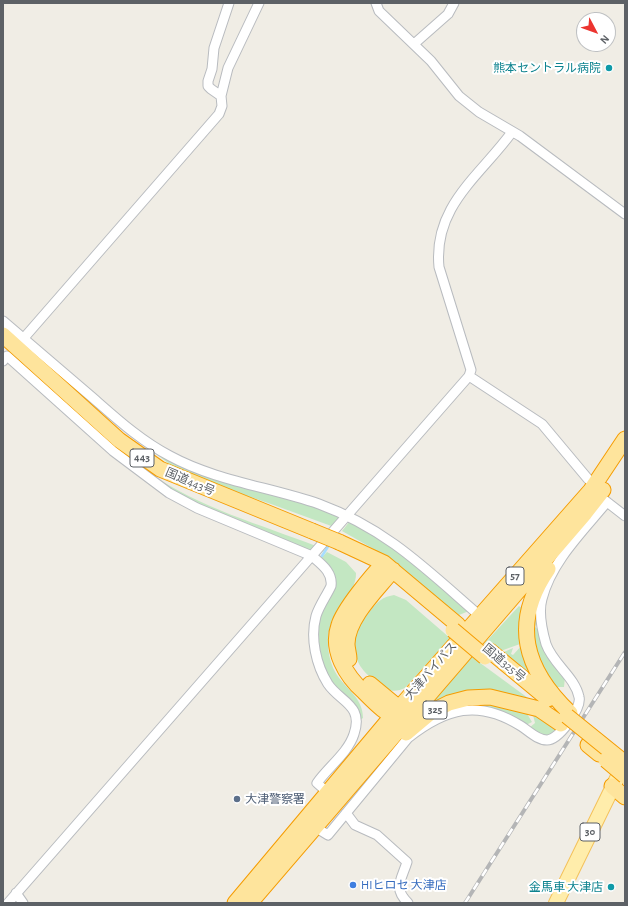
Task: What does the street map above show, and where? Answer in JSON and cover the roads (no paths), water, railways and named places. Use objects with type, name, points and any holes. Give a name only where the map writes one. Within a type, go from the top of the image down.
[{"type":"highway","name":"国道443号","points":[[3,335],[119,440],[154,465],[188,481],[339,542],[366,556],[385,570]]},
{"type":"highway","name":"大津バイパス","points":[[235,903],[333,796],[406,721],[585,514],[598,493],[625,439]]},
{"type":"highway","name":"大津バイパス","points":[[250,903],[315,827],[333,796],[395,712],[480,616],[598,493],[625,458]]},
{"type":"highway","name":"57","points":[[565,719],[535,669],[529,652],[527,620],[530,602],[538,583],[579,529],[585,514]]},
{"type":"highway","name":"国道325号","points":[[385,570],[591,741],[625,776]]},
{"type":"highway","points":[[385,570],[349,631],[347,644],[350,660],[358,672],[395,712],[406,721]]},
{"type":"highway","name":"325","points":[[333,796],[351,794],[386,753],[410,729],[431,712],[449,703],[468,698],[490,697],[539,709],[565,719]]},
{"type":"highway","name":"国道325号","points":[[591,741],[625,762]]},
{"type":"highway","points":[[612,786],[625,797]]},
{"type":"main road","name":"30","points":[[556,903],[625,762]]},
{"type":"street","points":[[221,96],[208,86],[208,81],[212,69],[214,48],[229,3]]},
{"type":"street","points":[[23,339],[219,114],[222,106],[221,96],[228,68],[259,3]]},
{"type":"street","points":[[376,3],[379,11],[431,61],[458,96],[512,132],[625,214]]},
{"type":"street","points":[[414,44],[448,14],[454,3]]},
{"type":"street","points":[[8,903],[469,376],[471,370],[439,268],[438,254],[440,235],[454,202],[512,132]]},
{"type":"street","points":[[3,321],[148,444],[171,457],[216,475],[298,497],[347,516],[387,538],[406,552],[480,616]]},
{"type":"street","points":[[3,361],[7,356],[113,451],[169,493],[197,508],[312,556],[324,567],[332,580],[331,586],[316,616],[314,636],[317,659],[329,685],[351,705],[356,720],[354,734],[344,750],[318,783],[333,796]]},
{"type":"street","points":[[469,376],[542,424],[598,493],[625,516]]},
{"type":"street","points":[[315,827],[328,835],[408,738],[420,729],[444,716],[480,709],[504,716],[536,737],[545,740],[552,740],[560,734],[578,707],[580,699],[576,687],[556,663],[547,646],[542,623],[542,600],[552,575],[598,493]]},
{"type":"street","points":[[346,813],[355,825],[376,834],[406,862],[398,889],[399,894],[408,903]]},
{"type":"street","points":[[16,893],[23,903]]},
{"type":"waterway","points":[[322,556],[329,545]]},
{"type":"railway","points":[[465,903],[625,652]]},
{"type":"place","name":"熊本セントラル病院","points":[[609,68]]},
{"type":"place","name":"大津警察署","points":[[237,799]]},
{"type":"place","name":"HIヒロセ 大津店","points":[[353,885]]},
{"type":"place","name":"金馬車 大津店","points":[[611,887]]}]
